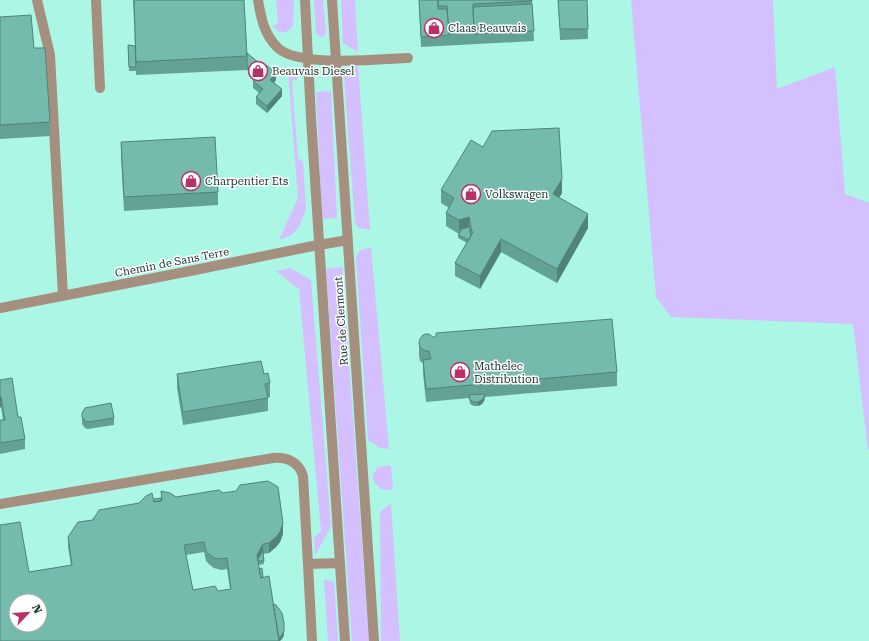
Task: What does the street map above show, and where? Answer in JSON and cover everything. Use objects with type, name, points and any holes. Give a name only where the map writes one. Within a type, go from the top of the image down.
[{"type":"street","points":[[37,0],[50,55],[63,296]]},
{"type":"street","points":[[96,0],[100,88]]},
{"type":"street","points":[[258,0],[262,24],[277,48],[290,55],[336,61],[408,58]]},
{"type":"street","name":"Rue de Clermont","points":[[306,0],[319,245],[345,641]]},
{"type":"street","name":"Rue de Clermont","points":[[332,0],[374,641]]},
{"type":"street","name":"Chemin de Sans Terre","points":[[0,308],[348,240]]},
{"type":"street","points":[[0,504],[273,458],[285,458],[291,460],[299,467],[303,476],[312,641]]},
{"type":"street","points":[[308,564],[340,563]]},
{"type":"shaded area","points":[[276,0],[294,0],[293,26],[288,31],[281,33],[272,26],[278,24]]},
{"type":"shaded area","points":[[314,0],[323,0],[326,32],[324,37],[319,36],[316,33]]},
{"type":"shaded area","points":[[341,0],[355,0],[358,52],[343,43]]},
{"type":"shaded area","points":[[631,0],[773,0],[777,89],[835,67],[845,194],[869,203],[869,450],[853,324],[671,317],[656,297]]},
{"type":"shaded area","points":[[358,65],[370,230],[359,228],[355,223],[344,77]]},
{"type":"shaded area","points":[[296,71],[297,80],[292,81],[298,158],[303,162],[306,209],[300,225],[292,235],[279,240],[298,198],[288,72]]},
{"type":"shaded area","points":[[331,91],[337,218],[322,219],[316,92]]},
{"type":"shaded area","points":[[371,247],[389,449],[380,448],[368,440],[356,257],[359,251]]},
{"type":"shaded area","points":[[343,267],[369,641],[352,641],[326,269]]},
{"type":"shaded area","points":[[290,268],[311,280],[331,526],[315,556],[314,538],[321,531],[299,289],[276,271]]},
{"type":"shaded area","points":[[391,465],[393,490],[381,489],[373,479],[373,474],[378,467]]},
{"type":"shaded area","points":[[391,503],[400,641],[381,641],[380,512]]},
{"type":"shaded area","points":[[324,579],[334,582],[338,641],[328,641]]},
{"type":"building","points":[[134,0],[244,0],[247,56],[136,62]]},
{"type":"building","points":[[419,0],[438,0],[438,9],[447,9],[449,35],[421,37]]},
{"type":"building","points":[[438,0],[532,1],[473,4],[474,31],[449,32],[447,6],[438,6]]},
{"type":"building","points":[[558,0],[587,0],[588,29],[560,29]]},
{"type":"building","points":[[532,4],[534,31],[474,34],[473,7]]},
{"type":"building","points":[[31,15],[34,48],[45,48],[50,122],[0,125],[0,17]]},
{"type":"building","points":[[128,45],[135,46],[136,67],[129,67]]},
{"type":"building","points":[[247,53],[264,67],[258,75],[247,66]]},
{"type":"building","points":[[266,65],[276,73],[270,80],[282,89],[267,106],[256,97],[263,89],[253,81]]},
{"type":"building","points":[[559,128],[562,179],[553,194],[588,214],[557,269],[501,239],[480,276],[455,263],[473,232],[469,217],[459,220],[446,213],[454,198],[441,190],[471,140],[483,147],[492,131]]},
{"type":"building","points":[[215,137],[218,192],[124,197],[121,142]]},
{"type":"building","points":[[469,227],[471,236],[469,240],[458,235],[461,231],[459,230]]},
{"type":"building","points":[[612,319],[617,372],[426,389],[423,360],[431,359],[429,351],[425,351],[420,347],[420,339],[423,335],[429,334],[436,337],[436,333]]},
{"type":"building","points":[[261,361],[264,374],[268,373],[270,383],[265,384],[268,398],[183,412],[177,374]]},
{"type":"building","points":[[12,378],[18,417],[21,417],[25,439],[0,443],[0,420],[5,420],[0,397],[0,380]]},
{"type":"building","points":[[485,394],[482,400],[478,402],[470,400],[469,395]]},
{"type":"building","points":[[111,403],[114,418],[88,422],[82,417],[82,413],[85,408]]},
{"type":"building","points":[[268,481],[278,487],[283,523],[280,532],[276,537],[269,543],[263,544],[257,555],[261,578],[269,576],[279,641],[0,641],[0,525],[20,522],[29,572],[72,565],[68,537],[78,522],[93,520],[99,510],[139,503],[146,496],[152,493],[154,502],[162,500],[161,491],[170,493],[176,497],[219,490],[223,493],[236,491],[240,485]],"holes":[[[204,542],[206,551],[214,558],[227,558],[231,589],[218,591],[215,586],[193,590],[184,545]]]},
{"type":"building","points":[[161,498],[161,501],[154,502],[154,499]]},
{"type":"building","points":[[263,551],[264,561],[258,561],[257,560]]},
{"type":"building","points":[[262,568],[263,577],[261,578],[259,569]]},
{"type":"building","points":[[273,604],[276,605],[282,613],[284,623],[284,631],[279,638]]},
{"type":"place","name":"Claas Beauvais","points":[[434,28]]},
{"type":"place","name":"Beauvais Diesel","points":[[258,71]]},
{"type":"place","name":"Charpentier Ets","points":[[191,181]]},
{"type":"place","name":"Volkswagen","points":[[471,194]]},
{"type":"place","name":"Mathelec Distribution","points":[[460,372]]}]
